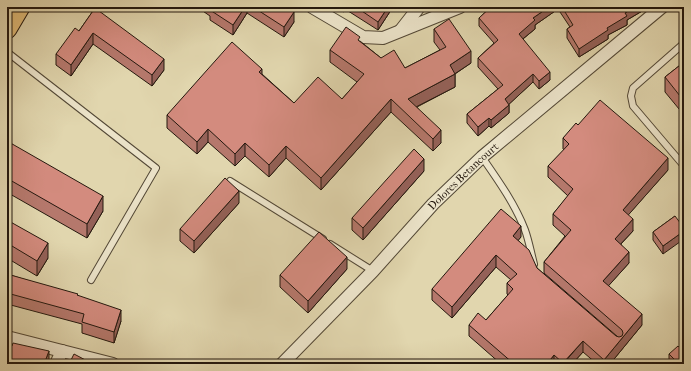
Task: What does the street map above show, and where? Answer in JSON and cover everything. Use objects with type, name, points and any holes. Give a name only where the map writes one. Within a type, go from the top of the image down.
[{"type":"main road","points":[[7,29],[20,7]]},
{"type":"street","points":[[312,7],[363,36],[383,38],[460,7]]},
{"type":"street","points":[[401,30],[418,7]]},
{"type":"street","name":"Dolores Betancourt","points":[[282,364],[373,271],[433,204],[482,157],[662,7]]},
{"type":"street","points":[[7,337],[113,364]]},
{"type":"street","points":[[56,364],[62,351]]},
{"type":"lane","points":[[684,44],[633,88],[631,96],[633,106],[684,166]]},
{"type":"lane","points":[[7,52],[156,168],[91,280]]},
{"type":"lane","points":[[482,157],[501,184],[517,214],[525,231],[534,266],[537,270]]},
{"type":"lane","points":[[230,181],[373,271]]},
{"type":"building","points":[[212,7],[245,7],[233,25],[210,10]]},
{"type":"building","points":[[253,7],[286,7],[294,12],[284,27]]},
{"type":"building","points":[[356,7],[388,7],[378,22]]},
{"type":"building","points":[[491,7],[549,7],[533,18],[535,20],[519,34],[550,72],[539,81],[533,74],[505,99],[509,105],[491,120],[489,118],[478,127],[467,114],[503,85],[478,58],[498,40],[479,18]]},
{"type":"building","points":[[562,7],[635,7],[625,13],[627,16],[607,28],[608,30],[579,49],[567,29],[573,25]]},
{"type":"building","points":[[95,8],[164,59],[152,75],[93,33],[71,65],[56,54],[75,28],[79,31]]},
{"type":"building","points":[[449,19],[471,51],[450,65],[455,74],[408,99],[441,130],[433,139],[391,99],[321,178],[286,146],[269,165],[245,143],[235,154],[208,129],[197,142],[167,115],[232,42],[262,69],[259,72],[294,103],[318,77],[342,99],[364,74],[330,50],[346,27],[360,37],[358,40],[381,58],[394,50],[405,68],[446,47],[434,29]]},
{"type":"building","points":[[684,62],[684,101],[665,77]]},
{"type":"building","points":[[600,100],[668,158],[623,210],[633,219],[615,239],[629,252],[603,281],[642,314],[604,360],[583,341],[563,363],[554,355],[547,364],[514,364],[469,325],[478,313],[486,320],[513,289],[507,283],[517,274],[496,255],[452,307],[432,289],[501,209],[521,226],[513,236],[529,250],[537,268],[616,336],[622,336],[622,330],[544,262],[571,230],[553,214],[573,189],[548,166],[569,144],[563,138],[576,123],[578,125]]},
{"type":"building","points":[[7,141],[103,196],[87,224],[10,180],[7,185]]},
{"type":"building","points":[[414,149],[424,159],[363,228],[352,218]]},
{"type":"building","points":[[225,178],[239,191],[194,241],[180,229]]},
{"type":"building","points":[[675,216],[684,228],[684,231],[663,246],[653,232]]},
{"type":"building","points":[[7,220],[48,243],[37,261],[7,243]]},
{"type":"building","points":[[319,232],[347,257],[308,301],[280,275]]},
{"type":"building","points":[[7,274],[78,294],[77,295],[121,310],[114,332],[82,322],[84,314],[7,293]]},
{"type":"building","points":[[13,343],[49,351],[44,364],[7,364],[7,344],[12,346]]},
{"type":"building","points":[[678,346],[684,352],[684,364],[669,364],[674,359],[669,354]]},
{"type":"building","points":[[74,354],[93,364],[69,364]]}]
